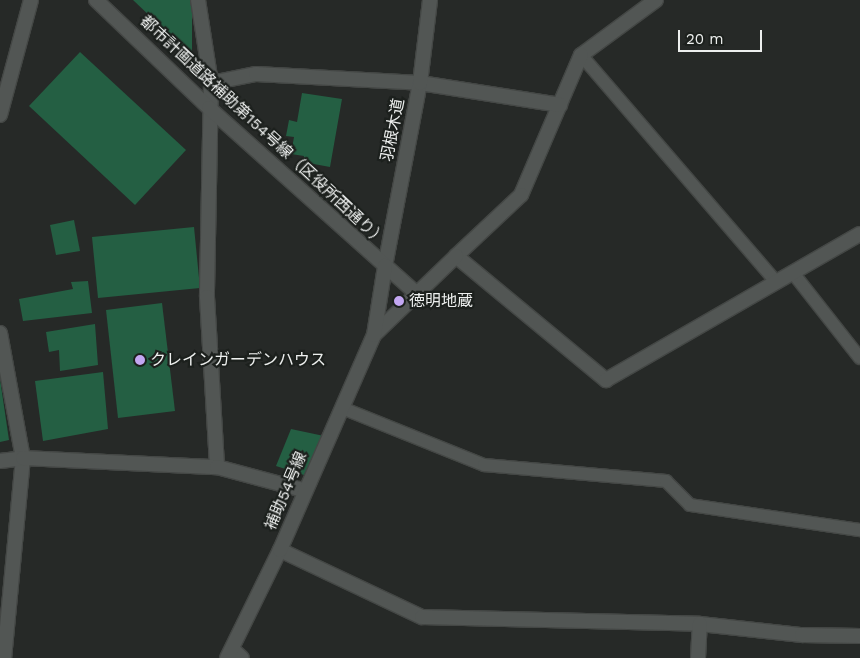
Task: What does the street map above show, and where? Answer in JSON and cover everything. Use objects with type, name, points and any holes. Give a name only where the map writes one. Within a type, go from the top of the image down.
[{"type":"street","points":[[0,115],[31,0]]},
{"type":"street","name":"都市計画道路補助第154号線（区役所西通り）","points":[[96,0],[209,108],[417,294]]},
{"type":"street","points":[[198,0],[211,83],[209,108],[207,297],[217,467]]},
{"type":"street","name":"羽根木道","points":[[385,266],[420,83],[430,0]]},
{"type":"street","points":[[581,55],[656,0]]},
{"type":"street","name":"補助54号線","points":[[374,336],[521,194],[581,55]]},
{"type":"street","points":[[211,83],[256,74],[420,83],[560,105]]},
{"type":"street","points":[[456,256],[606,380],[860,234]]},
{"type":"street","name":"補助54号線","points":[[234,655],[280,550],[303,490],[374,336],[385,266]]},
{"type":"street","points":[[0,334],[23,458],[4,658]]},
{"type":"street","points":[[0,461],[23,458],[217,467],[303,490]]},
{"type":"street","points":[[280,550],[422,617],[700,624],[802,635],[860,636]]},
{"type":"street","points":[[698,658],[700,624]]},
{"type":"lane","points":[[581,55],[776,282]]},
{"type":"lane","points":[[793,273],[860,358]]},
{"type":"lane","points":[[342,408],[484,465],[666,481],[690,505],[860,530]]},
{"type":"building","points":[[133,0],[192,0],[192,56]]},
{"type":"building","points":[[80,52],[186,150],[135,205],[29,106]]},
{"type":"building","points":[[302,93],[342,99],[330,167],[303,162],[304,156],[291,154],[294,137],[286,136],[289,120],[297,122]]},
{"type":"building","points":[[74,220],[80,251],[56,255],[50,225]]},
{"type":"building","points":[[194,227],[200,288],[98,298],[92,237]]},
{"type":"building","points":[[88,281],[92,313],[23,321],[19,299],[73,289],[71,282]]},
{"type":"building","name":"クレインガーデンハウス","points":[[162,303],[175,411],[118,418],[106,310]]},
{"type":"building","points":[[95,324],[98,365],[60,371],[59,350],[49,352],[46,332]]},
{"type":"building","points":[[103,372],[108,429],[43,441],[35,381]]},
{"type":"building","points":[[0,379],[9,440],[0,442]]},
{"type":"building","points":[[291,429],[324,436],[304,475],[276,466]]},
{"type":"place","name":"徳明地蔵","points":[[399,301]]},
{"type":"place","name":"クレインガーデンハウス","points":[[140,360]]}]
